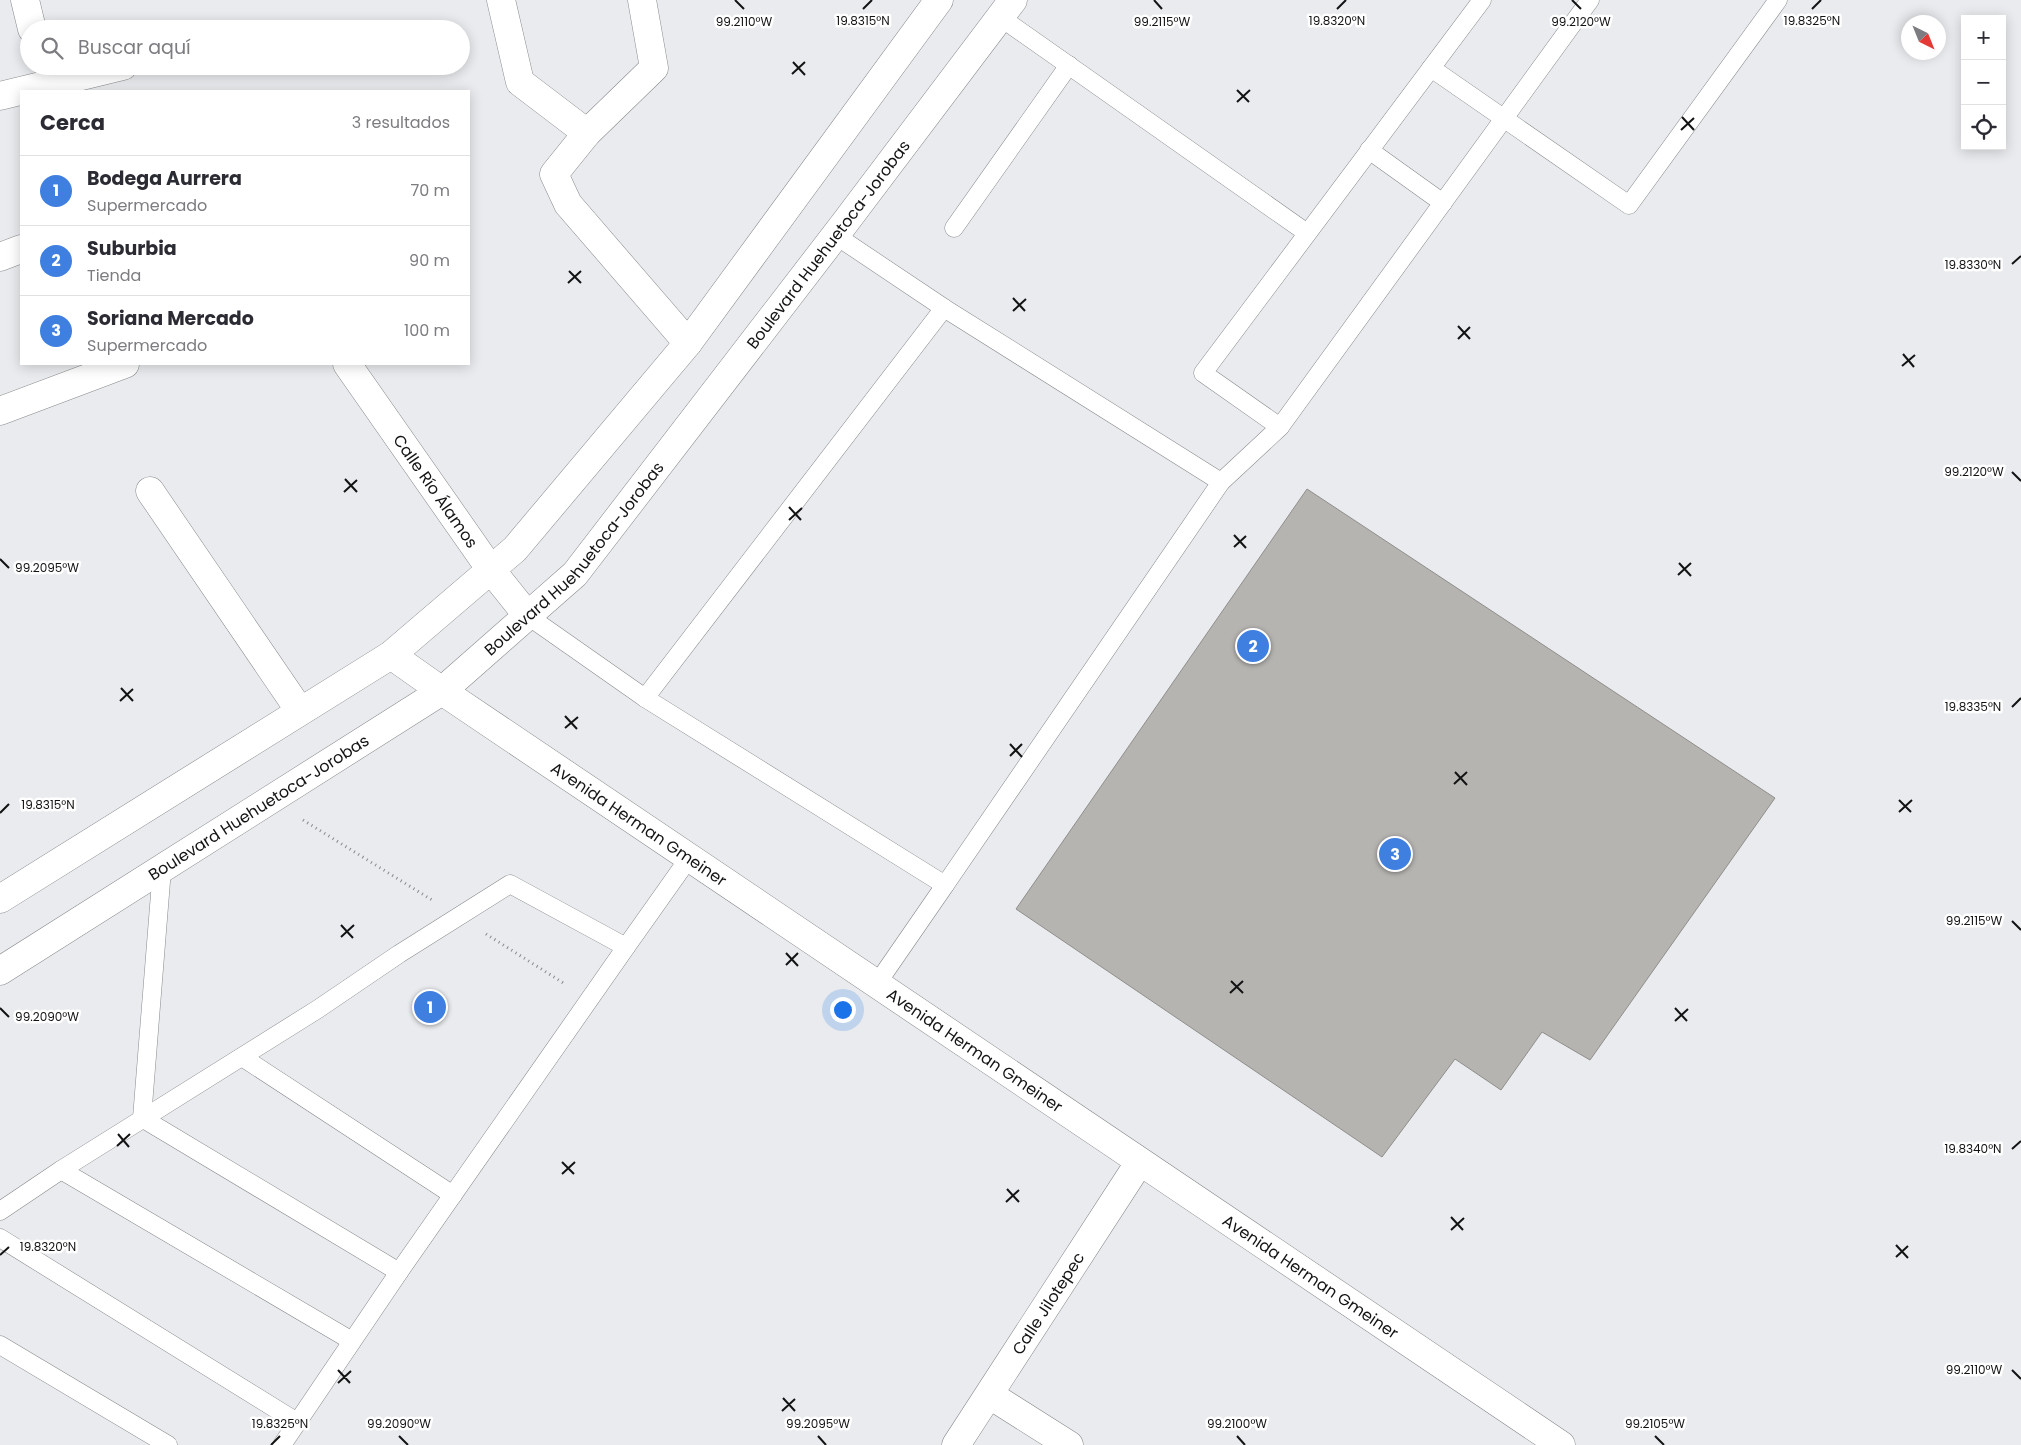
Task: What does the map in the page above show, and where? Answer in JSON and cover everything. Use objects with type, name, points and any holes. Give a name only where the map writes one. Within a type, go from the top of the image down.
[{"type":"street","points":[[25,0],[30,20]]},
{"type":"street","points":[[501,0],[520,82],[587,133]]},
{"type":"street","points":[[642,0],[654,68],[587,133],[554,174],[568,204],[688,343]]},
{"type":"street","points":[[0,899],[391,655],[515,549],[688,343],[940,0]]},
{"type":"street","name":"Boulevard Huehuetoca-Jorobas","points":[[0,971],[442,691],[575,574],[1006,8]]},
{"type":"street","points":[[0,96],[42,76]]},
{"type":"street","points":[[0,257],[20,249]]},
{"type":"street","points":[[0,411],[122,365]]},
{"type":"street","name":"Calle Río Álamos","points":[[348,365],[491,570],[528,616]]},
{"type":"street","points":[[150,491],[300,711]]},
{"type":"street","name":"Avenida Herman Gmeiner","points":[[391,655],[1139,1163],[1561,1445]]},
{"type":"street","name":"Calle Jilotepec","points":[[956,1445],[1139,1163]]},
{"type":"street","points":[[990,1395],[1069,1445]]},
{"type":"lane","points":[[1280,427],[1203,373],[1482,0]]},
{"type":"lane","points":[[876,985],[1221,482],[1280,427],[1590,0]]},
{"type":"lane","points":[[1431,68],[1629,205],[1778,0]]},
{"type":"lane","points":[[1006,8],[1069,65],[1307,233]]},
{"type":"lane","points":[[954,228],[1069,65]]},
{"type":"lane","points":[[1369,150],[1443,203]]},
{"type":"lane","points":[[835,235],[944,308],[1221,482]]},
{"type":"lane","points":[[645,698],[944,308]]},
{"type":"lane","points":[[528,616],[645,698],[945,885]]},
{"type":"lane","points":[[282,1445],[399,1272],[689,858]]},
{"type":"lane","points":[[142,1118],[162,869]]},
{"type":"lane","points":[[0,1211],[142,1118],[242,1057],[510,884],[626,947]]},
{"type":"lane","points":[[242,1057],[453,1195]]},
{"type":"lane","points":[[142,1118],[399,1272]]},
{"type":"lane","points":[[61,1170],[352,1341]]},
{"type":"lane","points":[[0,1238],[297,1422]]},
{"type":"lane","points":[[0,1345],[168,1445]]},
{"type":"building","points":[[1307,489],[1775,798],[1590,1060],[1542,1032],[1501,1090],[1455,1059],[1382,1157],[1016,909]]},
{"type":"place","name":"Suburbia","points":[[1253,646]]},
{"type":"place","name":"Soriana Mercado","points":[[1395,854]]},
{"type":"place","name":"Bodega Aurrera","points":[[430,1007]]}]
